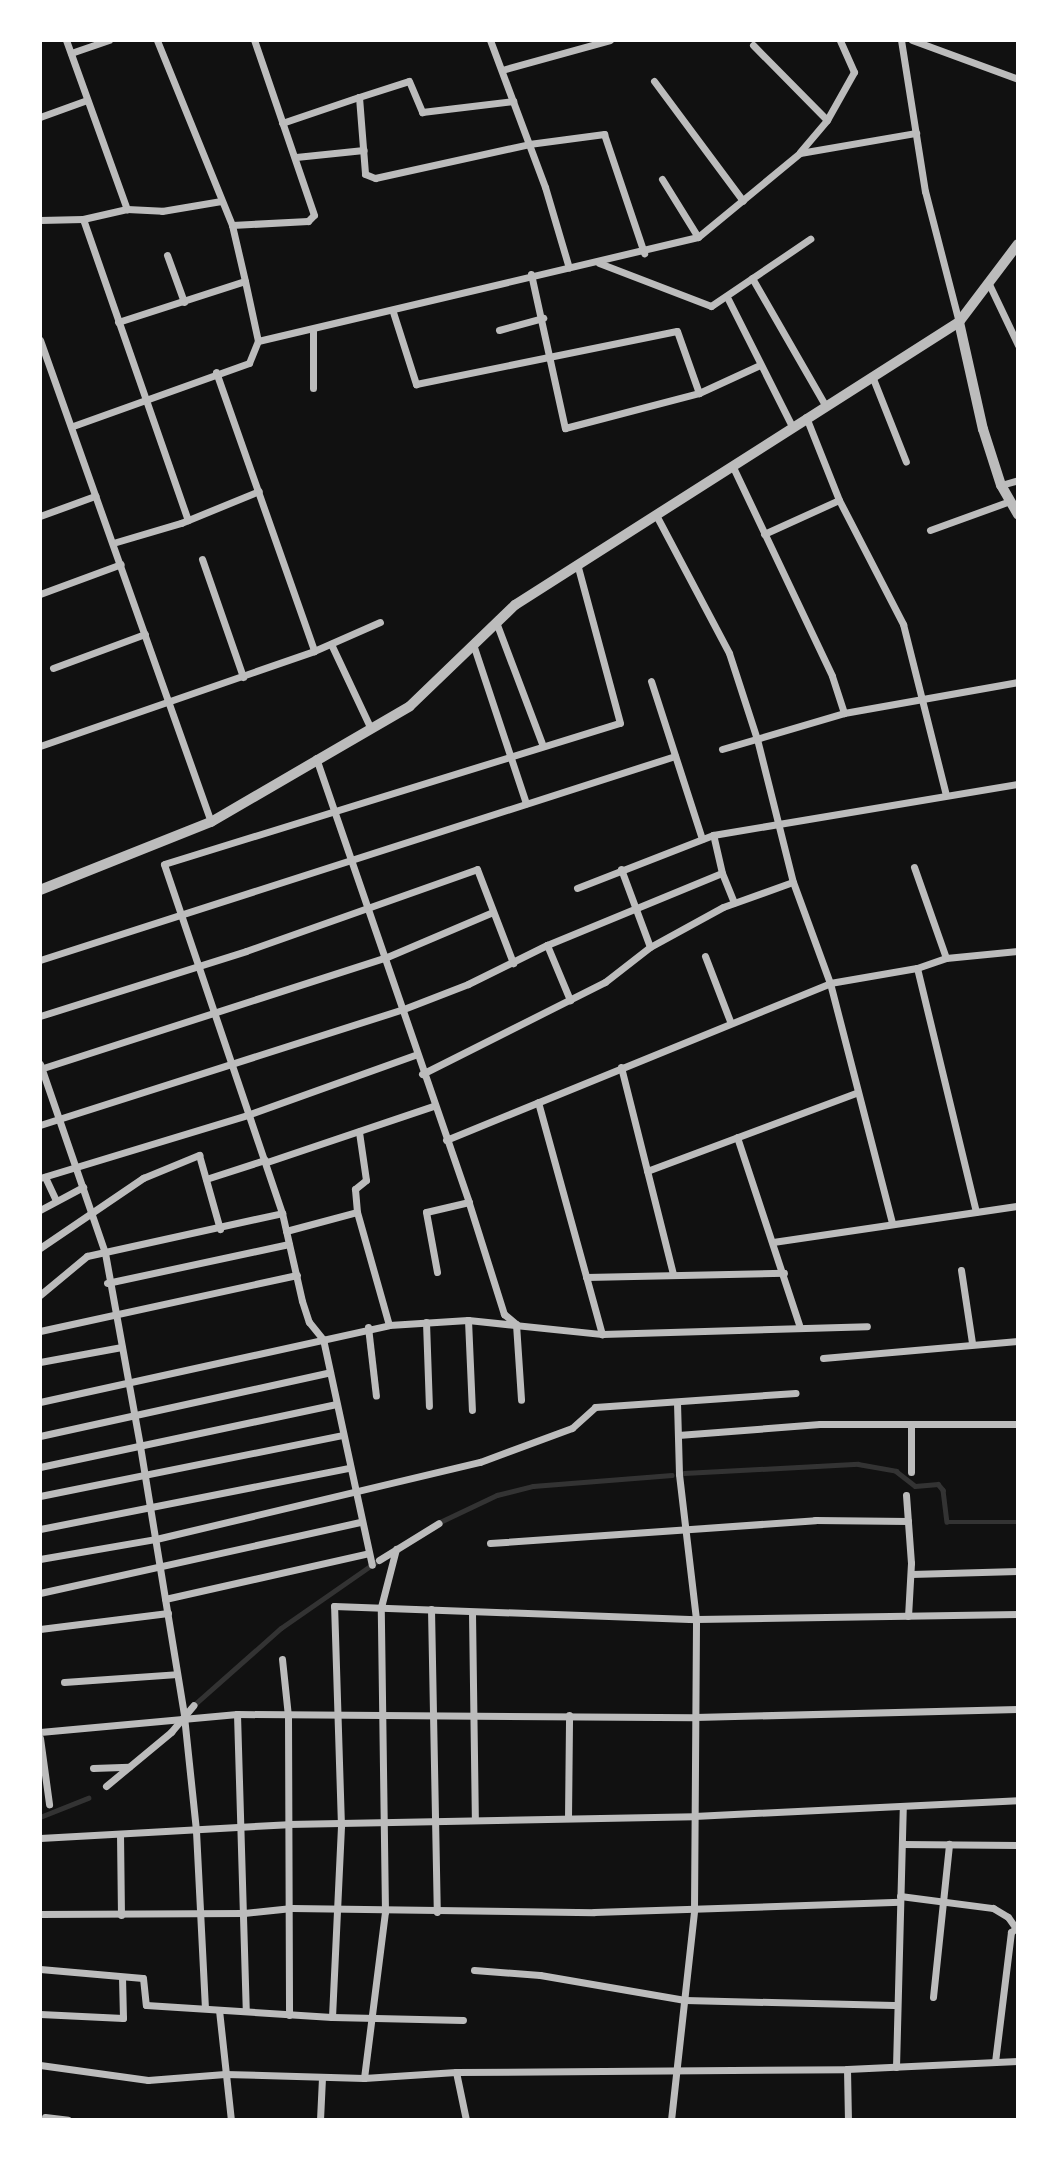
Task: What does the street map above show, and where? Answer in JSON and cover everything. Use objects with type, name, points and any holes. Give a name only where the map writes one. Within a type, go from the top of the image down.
[{"type":"street","points":[[66,40],[128,209]]},
{"type":"street","points":[[71,53],[109,40]]},
{"type":"street","points":[[73,426],[144,397],[249,363],[258,341],[232,225],[157,40]]},
{"type":"street","points":[[232,225],[313,220],[296,157],[255,40]]},
{"type":"street","points":[[490,40],[529,144],[569,268]]},
{"type":"street","points":[[502,70],[610,40]]},
{"type":"street","points":[[258,341],[393,312],[531,274],[644,253],[698,237],[800,153],[827,120],[854,72],[840,40]]},
{"type":"street","points":[[901,40],[925,191],[1001,485],[1018,514]]},
{"type":"street","points":[[912,40],[1018,79]]},
{"type":"street","points":[[753,45],[827,120]]},
{"type":"street","points":[[282,123],[409,81],[422,112],[513,100]]},
{"type":"street","points":[[653,81],[744,201]]},
{"type":"street","points":[[359,97],[365,174],[375,177],[529,144],[606,136],[644,253]]},
{"type":"street","points":[[40,117],[87,100]]},
{"type":"street","points":[[800,153],[916,133]]},
{"type":"street","points":[[296,157],[364,150]]},
{"type":"street","points":[[662,179],[698,237]]},
{"type":"street","points":[[40,220],[83,219],[128,209],[162,211],[221,201]]},
{"type":"street","points":[[83,219],[188,520]]},
{"type":"street","points":[[598,263],[711,306],[727,299],[751,278],[810,239]]},
{"type":"street","points":[[40,890],[211,822],[316,758],[410,706],[496,622],[577,564],[959,322],[1007,253],[1018,244]]},
{"type":"street","points":[[1007,253],[1018,260]]},
{"type":"street","points":[[167,255],[184,302]]},
{"type":"street","points":[[531,274],[552,356],[565,428],[699,393],[760,365]]},
{"type":"street","points":[[751,278],[825,405]]},
{"type":"street","points":[[118,322],[245,281]]},
{"type":"street","points":[[988,281],[1018,345]]},
{"type":"street","points":[[727,299],[792,426]]},
{"type":"street","points":[[393,312],[416,384],[677,331],[699,393]]},
{"type":"street","points":[[499,330],[543,318]]},
{"type":"street","points":[[313,331],[313,388]]},
{"type":"street","points":[[40,340],[44,362],[73,426],[95,496],[211,822]]},
{"type":"street","points":[[216,372],[314,651]]},
{"type":"street","points":[[872,376],[906,462]]},
{"type":"street","points":[[806,417],[839,500],[903,624],[946,795]]},
{"type":"street","points":[[732,465],[832,676],[844,713]]},
{"type":"street","points":[[1001,485],[1018,480]]},
{"type":"street","points":[[113,543],[188,520],[258,491]]},
{"type":"street","points":[[40,516],[95,496]]},
{"type":"street","points":[[764,534],[839,500]]},
{"type":"street","points":[[930,530],[1010,501]]},
{"type":"street","points":[[656,515],[729,653],[757,739],[775,822],[793,882],[830,983],[892,1223]]},
{"type":"street","points":[[202,559],[243,677]]},
{"type":"street","points":[[40,594],[121,564]]},
{"type":"street","points":[[372,1565],[323,1339],[309,1322],[266,1161],[164,864],[509,754],[620,723],[577,564]]},
{"type":"street","points":[[40,746],[167,698],[243,677],[314,651],[380,622]]},
{"type":"street","points":[[496,622],[542,744]]},
{"type":"street","points":[[53,668],[145,634]]},
{"type":"street","points":[[331,643],[371,729]]},
{"type":"street","points":[[474,644],[526,803]]},
{"type":"street","points":[[651,681],[702,839]]},
{"type":"street","points":[[722,749],[844,713],[1018,682]]},
{"type":"street","points":[[40,960],[675,756]]},
{"type":"street","points":[[316,758],[387,957],[415,1055],[469,1202],[504,1314],[516,1324],[521,1401]]},
{"type":"street","points":[[577,888],[713,835],[775,822],[1018,784]]},
{"type":"street","points":[[713,835],[722,873],[734,903]]},
{"type":"street","points":[[914,867],[946,958]]},
{"type":"street","points":[[40,1016],[199,962],[246,951],[477,869],[513,962]]},
{"type":"street","points":[[621,869],[650,947]]},
{"type":"street","points":[[40,1125],[233,1066],[401,1010],[547,945],[722,873]]},
{"type":"street","points":[[422,1074],[605,982],[650,947],[734,903],[793,882]]},
{"type":"street","points":[[205,2007],[196,1831],[184,1716],[140,1446],[107,1283],[105,1253],[41,1067],[215,1014],[387,957],[493,912]]},
{"type":"street","points":[[547,945],[570,1000]]},
{"type":"street","points":[[444,1137],[538,1102],[730,1021],[830,983],[917,968],[946,958],[1018,951]]},
{"type":"street","points":[[705,956],[730,1021]]},
{"type":"street","points":[[917,968],[976,1212]]},
{"type":"street","points":[[56,1201],[43,1177],[250,1114],[415,1055]]},
{"type":"street","points":[[621,1067],[673,1274]]},
{"type":"street","points":[[647,1171],[858,1092]]},
{"type":"street","points":[[538,1102],[601,1334]]},
{"type":"street","points":[[206,1179],[433,1106]]},
{"type":"street","points":[[359,1132],[366,1180],[355,1189],[357,1212],[389,1325]]},
{"type":"street","points":[[737,1137],[799,1325]]},
{"type":"street","points":[[40,1248],[94,1215],[142,1178],[199,1155],[220,1229]]},
{"type":"street","points":[[40,1210],[83,1187]]},
{"type":"street","points":[[437,1272],[426,1212],[469,1202]]},
{"type":"street","points":[[773,1242],[1018,1206]]},
{"type":"street","points":[[286,1231],[357,1212]]},
{"type":"street","points":[[40,1295],[87,1256],[220,1229],[282,1213]]},
{"type":"street","points":[[107,1283],[289,1244]]},
{"type":"street","points":[[961,1270],[971,1343]]},
{"type":"street","points":[[586,1277],[784,1273]]},
{"type":"street","points":[[40,1331],[297,1275]]},
{"type":"street","points":[[468,1320],[472,1410]]},
{"type":"street","points":[[40,1402],[368,1327],[389,1325],[468,1320],[601,1334],[799,1325],[867,1326]]},
{"type":"street","points":[[426,1322],[429,1406]]},
{"type":"street","points":[[368,1327],[376,1396]]},
{"type":"street","points":[[823,1358],[1018,1340]]},
{"type":"street","points":[[40,1362],[122,1347]]},
{"type":"street","points":[[40,1436],[330,1372]]},
{"type":"street","points":[[40,1559],[156,1539],[480,1462],[572,1428],[595,1407],[796,1393]]},
{"type":"street","points":[[671,2120],[674,2071],[685,2000],[694,1910],[696,1619],[685,1532],[677,1403]]},
{"type":"street","points":[[40,1466],[336,1404]]},
{"type":"street","points":[[678,1435],[820,1424],[1018,1424]]},
{"type":"street","points":[[911,1424],[911,1472]]},
{"type":"street","points":[[40,1496],[145,1477],[342,1435]]},
{"type":"street","points":[[40,1529],[349,1468]]},
{"type":"street","points":[[906,1495],[911,1574],[908,1616]]},
{"type":"street","points":[[490,1542],[685,1532],[815,1520],[908,1521]]},
{"type":"street","points":[[40,1592],[361,1522]]},
{"type":"street","points":[[379,1560],[439,1523]]},
{"type":"street","points":[[364,2078],[385,1912],[387,1824],[381,1607],[396,1549]]},
{"type":"street","points":[[165,1599],[369,1553]]},
{"type":"street","points":[[911,1574],[1018,1571]]},
{"type":"street","points":[[332,2017],[340,1908],[341,1826],[334,1606],[696,1619],[1018,1614]]},
{"type":"street","points":[[431,1609],[437,1912]]},
{"type":"street","points":[[472,1613],[471,1713],[475,1820]]},
{"type":"street","points":[[40,1629],[168,1614]]},
{"type":"street","points":[[282,1659],[288,1716],[288,1824],[292,1908],[289,2015]]},
{"type":"street","points":[[64,1682],[177,1674]]},
{"type":"street","points":[[106,1786],[130,1767],[194,1705]]},
{"type":"street","points":[[40,1732],[184,1716],[237,1714],[288,1716],[433,1712],[695,1717],[1018,1709]]},
{"type":"street","points":[[237,1714],[246,2011]]},
{"type":"street","points":[[568,1818],[569,1715]]},
{"type":"street","points":[[40,1738],[48,1804]]},
{"type":"street","points":[[93,1768],[130,1767]]},
{"type":"street","points":[[40,1838],[288,1824],[341,1826],[435,1821],[694,1816],[1018,1800]]},
{"type":"street","points":[[896,2067],[894,2005],[902,1806]]},
{"type":"street","points":[[120,1834],[121,1915]]},
{"type":"street","points":[[902,1844],[1018,1845]]},
{"type":"street","points":[[933,1997],[949,1844]]},
{"type":"street","points":[[40,1914],[244,1913],[292,1908],[385,1912],[694,1910],[900,1899],[944,1900],[1002,1912],[1016,1927],[1011,1931],[995,2062]]},
{"type":"street","points":[[40,1969],[145,1980],[146,2005],[372,2019],[463,2020]]},
{"type":"street","points":[[474,1970],[540,1975],[685,2000],[894,2005]]},
{"type":"street","points":[[40,2014],[123,2018],[122,1977]]},
{"type":"street","points":[[219,2010],[231,2120]]},
{"type":"street","points":[[40,2065],[148,2080],[225,2074],[364,2078],[456,2072],[847,2069],[1018,2061]]},
{"type":"street","points":[[847,2069],[848,2120]]},
{"type":"street","points":[[456,2072],[466,2120]]},
{"type":"street","points":[[320,2120],[323,2078]]},
{"type":"street","points":[[46,2117],[68,2120]]},
{"type":"waterway","points":[[684,1473],[858,1464],[896,1471],[915,1486],[938,1484],[943,1490],[947,1522],[1018,1522]]},
{"type":"waterway","points":[[440,1522],[497,1495],[533,1486],[672,1475]]},
{"type":"waterway","points":[[194,1705],[281,1628],[379,1560]]},
{"type":"waterway","points":[[40,1817],[88,1798]]}]
